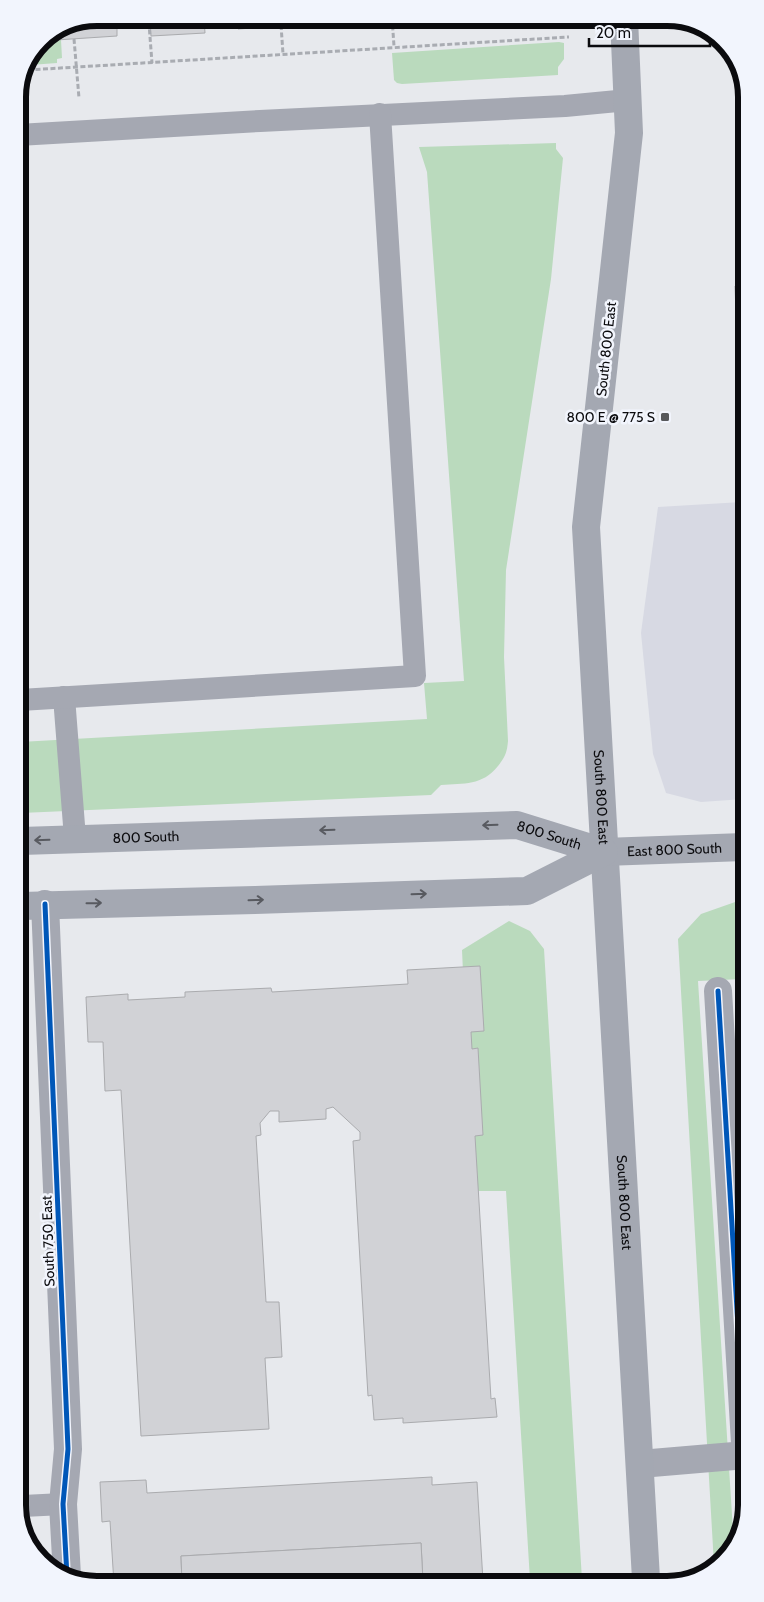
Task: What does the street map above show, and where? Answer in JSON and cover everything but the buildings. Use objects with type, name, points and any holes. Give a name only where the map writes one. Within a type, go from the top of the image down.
[{"type":"main road","name":"South 800 East","points":[[624,26],[629,133],[586,527],[646,1576]]},
{"type":"main road","name":"800 South","points":[[26,841],[517,825],[604,852]]},
{"type":"main road","name":"East 800 South","points":[[604,852],[738,847]]},
{"type":"main road","name":"800 South","points":[[33,905],[527,891],[604,852]]},
{"type":"street","name":"South 750 East","points":[[33,905],[68,1449],[63,1504],[67,1568]]},
{"type":"street","points":[[718,991],[738,1322]]},
{"type":"street","points":[[640,1464],[738,1456]]},
{"type":"lane","points":[[26,134],[380,114],[565,106],[628,100]]},
{"type":"lane","points":[[26,700],[415,676],[380,114]]},
{"type":"lane","points":[[64,697],[75,838]]},
{"type":"lane","points":[[26,1506],[63,1504]]},
{"type":"path","points":[[149,26],[152,63]]},
{"type":"path","points":[[281,26],[283,54]]},
{"type":"path","points":[[393,26],[394,46]]},
{"type":"path","points":[[33,70],[569,36]]},
{"type":"path","points":[[74,39],[82,131]]},
{"type":"shaded area","points":[[738,502],[738,799],[701,802],[666,793],[653,754],[641,633],[658,507]]},
{"type":"green space","points":[[56,40],[61,40],[62,58],[57,59],[57,63],[35,65],[41,54]]},
{"type":"green space","points":[[564,43],[564,59],[558,67],[558,75],[402,84],[394,80],[392,53]]},
{"type":"green space","points":[[556,143],[556,149],[563,158],[551,279],[506,570],[504,657],[508,741],[505,755],[498,766],[486,777],[472,782],[441,785],[431,795],[26,813],[26,742],[427,719],[424,683],[464,681],[427,172],[419,147]]},
{"type":"green space","points":[[738,901],[738,979],[698,981],[733,1529],[726,1544],[714,1558],[678,939],[701,914]]},
{"type":"green space","points":[[509,921],[530,931],[544,949],[582,1576],[530,1576],[506,1191],[473,1191],[462,950]]},
{"type":"cycle path","points":[[45,904],[68,1449],[63,1504],[67,1568]]},
{"type":"cycle path","points":[[718,991],[738,1326]]},
{"type":"place","name":"800 E @ 775 S","points":[[665,417]]}]
